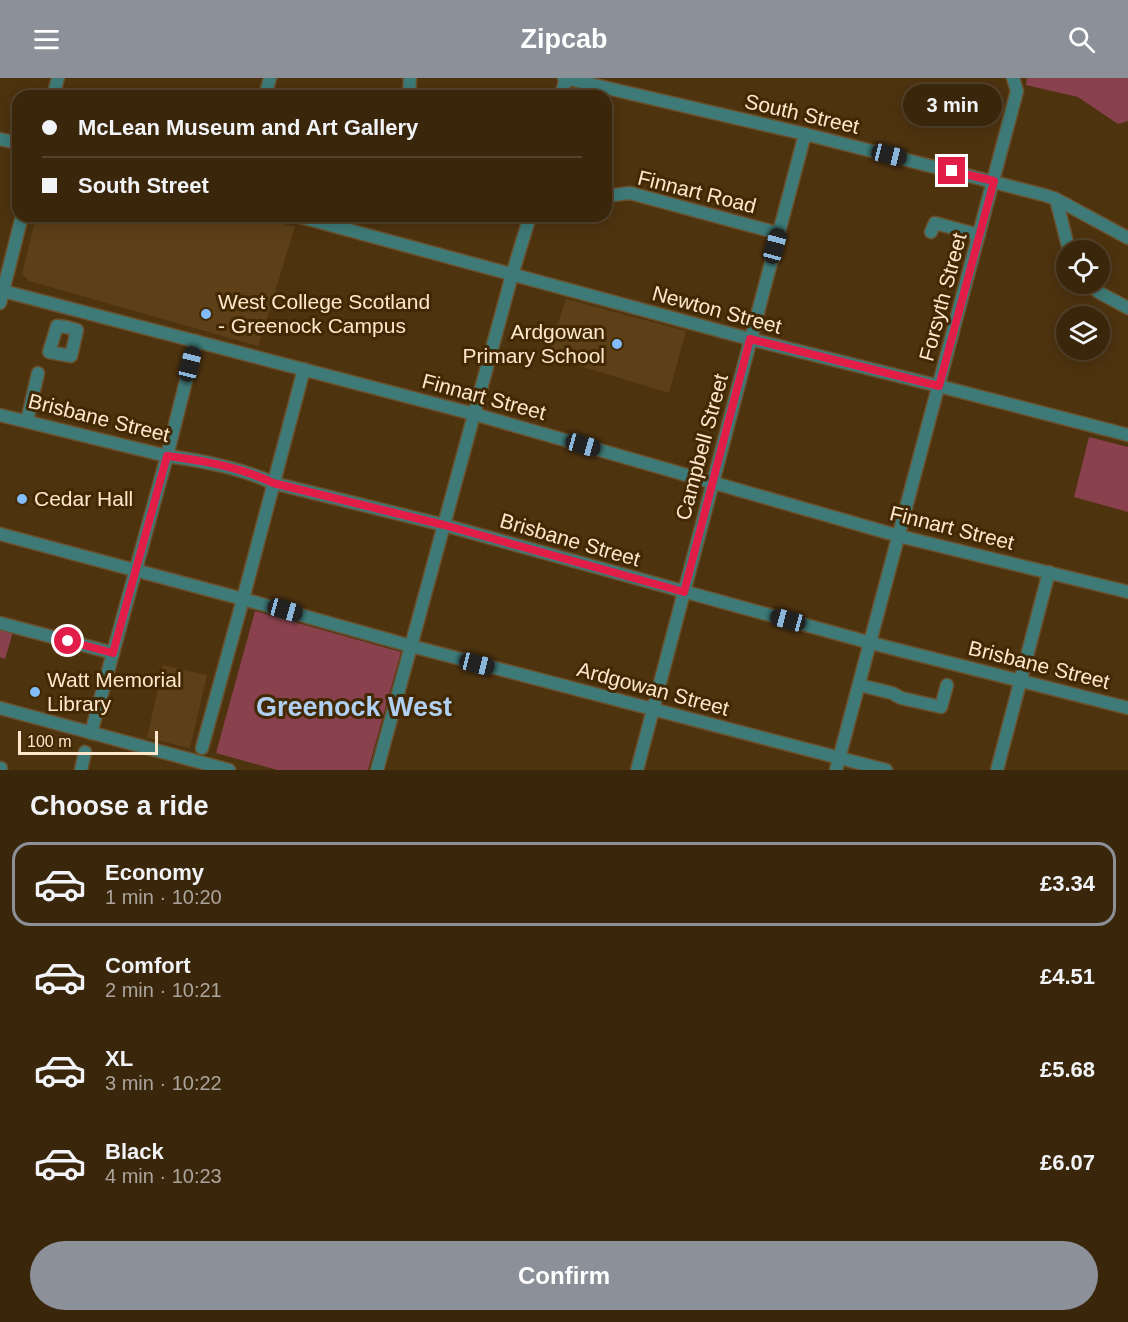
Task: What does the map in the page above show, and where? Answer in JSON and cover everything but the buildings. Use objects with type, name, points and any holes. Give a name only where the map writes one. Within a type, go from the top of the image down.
[{"type":"street","name":"South Street","points":[[565,78],[805,134],[1044,195],[1056,199],[1128,238]]},
{"type":"street","name":"Forsyth Street","points":[[838,764],[1017,91],[1013,78]]},
{"type":"street","name":"Campbell Street","points":[[637,770],[805,134]]},
{"type":"street","name":"Finnart Road","points":[[612,195],[630,193],[778,233]]},
{"type":"street","points":[[1056,199],[1066,240]]},
{"type":"street","points":[[1,296],[20,222]]},
{"type":"street","name":"Newton Street","points":[[319,222],[750,339],[1128,435]]},
{"type":"street","points":[[377,770],[528,222]]},
{"type":"street","points":[[931,232],[935,223],[979,235]]},
{"type":"street","points":[[1102,294],[1128,308]]},
{"type":"street","name":"Finnart Street","points":[[1,296],[71,308],[304,369],[474,414],[899,536],[1128,592]]},
{"type":"street","points":[[66,327],[71,308]]},
{"type":"street","points":[[91,733],[196,341]]},
{"type":"street","points":[[202,748],[304,369]]},
{"type":"street","points":[[27,421],[38,373]]},
{"type":"street","name":"Brisbane Street","points":[[0,415],[167,456],[193,459],[260,477],[273,483],[444,525],[871,643],[1128,708]]},
{"type":"street","points":[[0,534],[243,598]]},
{"type":"street","points":[[997,770],[1049,572]]},
{"type":"street","name":"Ardgowan Street","points":[[243,598],[411,646],[653,709],[838,764],[886,770]]},
{"type":"street","points":[[0,623],[113,653]]},
{"type":"street","points":[[859,685],[941,707],[947,685]]},
{"type":"street","points":[[0,708],[197,766],[229,770]]},
{"type":"street","points":[[81,770],[85,752]]},
{"type":"shaded area","points":[[1027,78],[1128,78],[1128,121],[1118,124],[1078,97],[1026,85]]},
{"type":"shaded area","name":"West College Scotland - Greenock Campus","points":[[35,222],[276,222],[295,227],[258,346],[29,281],[22,274]]},
{"type":"shaded area","name":"Ardgowan Primary School","points":[[566,299],[686,331],[669,393],[547,356]]},
{"type":"shaded area","points":[[1089,437],[1128,447],[1128,512],[1074,497]]},
{"type":"shaded area","points":[[255,611],[401,652],[368,770],[277,770],[216,753]]},
{"type":"shaded area","points":[[0,629],[13,632],[5,659],[0,657]]},
{"type":"shaded area","points":[[163,665],[207,675],[190,748],[147,738]]},
{"type":"place","name":"West College Scotland - Greenock Campus","points":[[206,314]]},
{"type":"place","name":"Ardgowan Primary School","points":[[617,344]]},
{"type":"place","name":"Cedar Hall","points":[[22,499]]},
{"type":"place","name":"Watt Memorial Library","points":[[35,692]]},
{"type":"district","name":"Greenock West","points":[[354,707]]},
{"type":"route","points":[[68,641],[113,653],[167,456],[193,459],[260,477],[273,483],[444,525],[684,592],[750,339],[939,386],[994,181],[952,171]]}]
